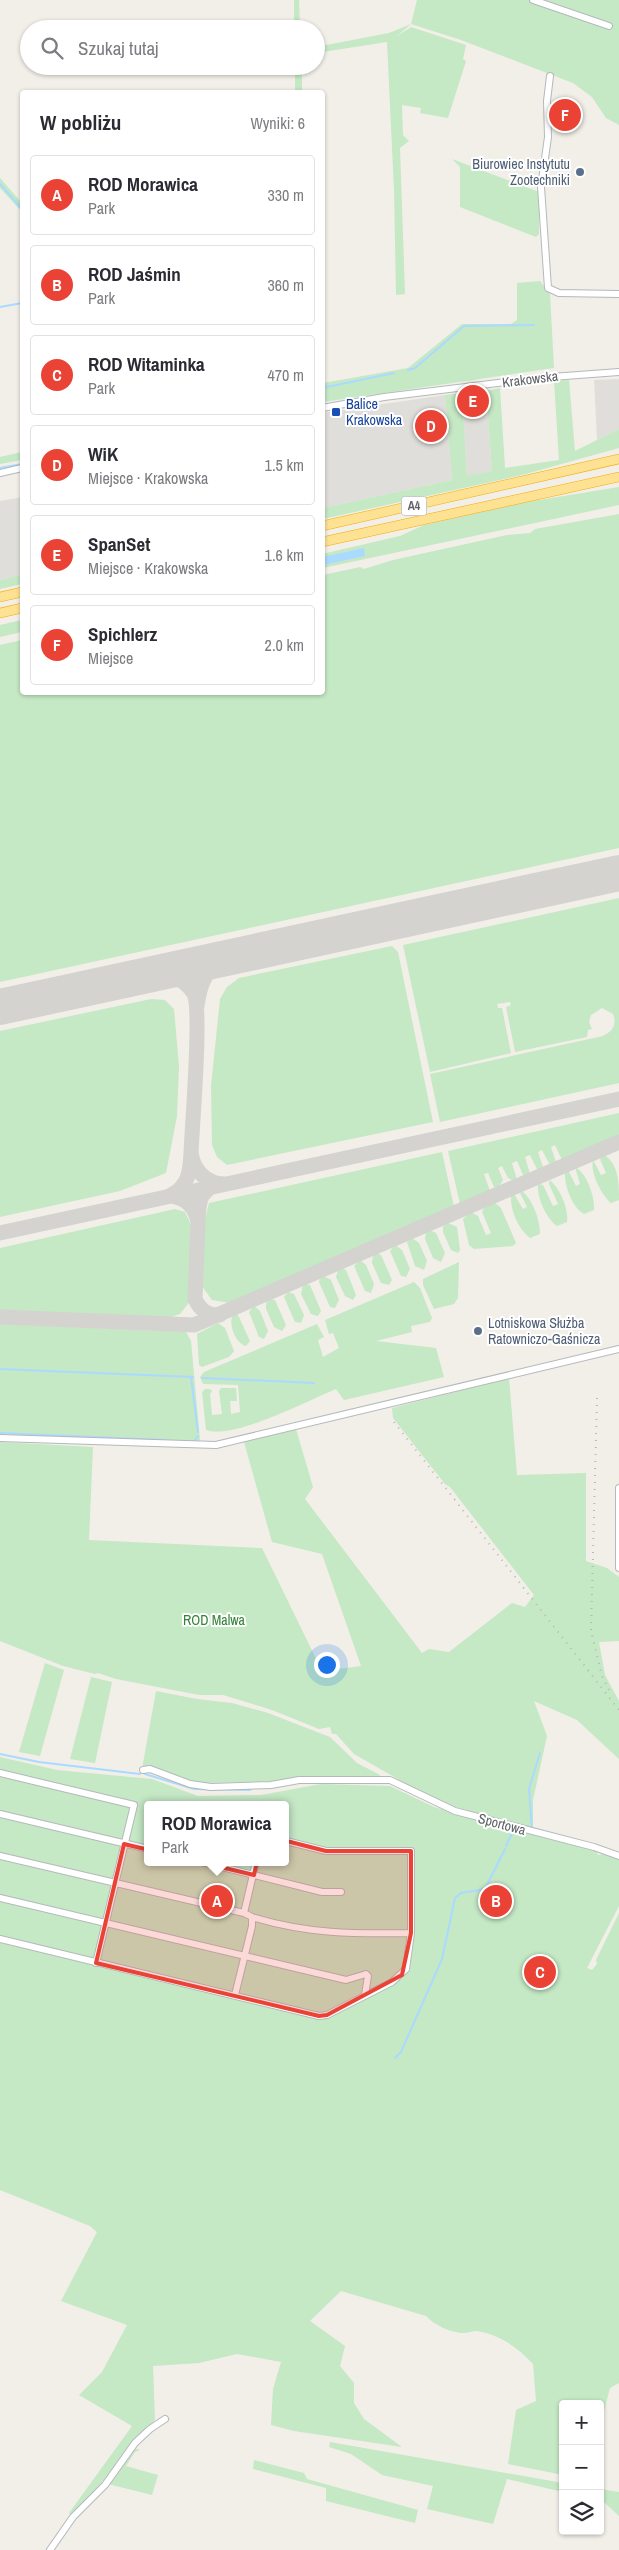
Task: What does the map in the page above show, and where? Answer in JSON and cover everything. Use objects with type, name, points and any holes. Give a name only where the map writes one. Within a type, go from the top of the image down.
[{"type":"highway","name":"A4","points":[[325,525],[619,459]]},
{"type":"highway","name":"A4","points":[[325,541],[619,477]]},
{"type":"highway","points":[[0,597],[20,592]]},
{"type":"highway","points":[[0,613],[20,608]]},
{"type":"street","points":[[533,0],[609,26]]},
{"type":"street","points":[[550,76],[547,101],[548,137],[543,159],[541,189],[548,288],[559,293],[619,294]]},
{"type":"street","name":"Krakowska","points":[[325,407],[384,397],[538,378],[619,372]]},
{"type":"street","points":[[0,473],[20,468]]},
{"type":"street","points":[[0,1438],[216,1445],[619,1349]]},
{"type":"street","points":[[619,1488],[619,1568]]},
{"type":"street","name":"Sportowa","points":[[143,1770],[150,1769],[190,1784],[211,1787],[272,1785],[299,1780],[390,1780],[455,1811],[594,1847],[619,1856]]},
{"type":"street","points":[[0,1773],[134,1805],[96,1963]]},
{"type":"street","points":[[0,1814],[144,1848]]},
{"type":"street","points":[[0,1939],[319,2016],[327,2016],[392,1982],[406,1970],[410,1933],[411,1851],[326,1851],[289,1842]]},
{"type":"street","points":[[0,1856],[244,1913],[252,1917],[309,1931],[345,1934],[410,1933]]},
{"type":"street","points":[[218,1866],[322,1892],[341,1892]]},
{"type":"street","points":[[244,1913],[255,1866]]},
{"type":"street","points":[[0,1898],[346,1980],[366,1974],[368,1976],[365,1995]]},
{"type":"street","points":[[235,1995],[252,1917]]},
{"type":"street","points":[[50,2550],[73,2517],[104,2485],[135,2443],[150,2429],[166,2419]]},
{"type":"highlighted area","points":[[263,1835],[326,1851],[411,1851],[411,1933],[402,1975],[327,2015],[319,2016],[96,1963],[124,1844],[254,1875]]},
{"type":"shaded area","points":[[619,379],[619,429],[597,440],[594,380]]},
{"type":"shaded area","points":[[486,391],[492,471],[467,477],[462,393]]},
{"type":"shaded area","points":[[445,395],[452,480],[325,508],[325,413]]},
{"type":"shaded area","points":[[20,497],[20,575],[0,580],[0,501]]},
{"type":"green space","points":[[294,0],[299,0],[300,20],[294,20]]},
{"type":"green space","points":[[417,0],[619,0],[619,125],[606,118],[592,97],[573,83],[461,40],[411,24]]},
{"type":"green space","points":[[411,24],[396,37],[411,27],[466,45],[463,59],[466,61],[448,118],[420,113],[421,108],[402,105],[403,135],[409,141],[400,148],[405,294],[396,295],[394,190],[387,42],[325,52],[325,45],[389,33]]},
{"type":"green space","points":[[295,75],[302,75],[302,90],[295,90]]},
{"type":"green space","points":[[452,159],[539,192],[539,234],[536,237],[460,207],[460,167]]},
{"type":"green space","points":[[0,178],[20,201],[20,210],[0,188]]},
{"type":"green space","points":[[540,281],[550,294],[554,368],[325,402],[325,383],[408,368],[462,324],[511,324],[517,320],[517,283]]},
{"type":"green space","points":[[569,380],[575,451],[619,429],[619,448],[522,475],[325,519],[325,508],[452,480],[445,395],[462,393],[467,476],[492,471],[486,391],[500,388],[505,468],[559,460],[554,381]]},
{"type":"green space","points":[[20,452],[20,460],[0,464],[0,457]]},
{"type":"green space","points":[[619,487],[619,505],[325,568],[325,553],[400,536],[424,525],[527,502]]},
{"type":"green space","points":[[619,514],[619,848],[0,982],[0,645],[20,640],[20,695],[325,695],[325,575],[360,567],[364,569],[393,560],[507,535],[530,533],[535,529]]},
{"type":"green space","points":[[20,575],[20,584],[0,589],[0,580]]},
{"type":"green space","points":[[20,620],[20,632],[0,637],[0,625]]},
{"type":"green space","points":[[619,898],[619,1083],[440,1122],[430,1074],[603,1036],[613,1027],[615,1021],[613,1014],[602,1008],[591,1015],[589,1022],[592,1029],[588,1030],[587,1037],[515,1052],[506,1007],[511,1005],[510,1002],[497,1004],[498,1008],[502,1008],[511,1053],[430,1072],[403,945]]},
{"type":"green space","points":[[392,946],[398,952],[433,1122],[227,1165],[217,1157],[212,1145],[211,1086],[220,999],[227,987],[239,978]]},
{"type":"green space","points":[[151,999],[165,1000],[174,1009],[179,1066],[177,1116],[166,1173],[120,1191],[0,1217],[0,1031]]},
{"type":"green space","points":[[619,1113],[619,1136],[562,1160],[555,1145],[551,1147],[556,1162],[550,1165],[542,1150],[538,1152],[543,1167],[538,1171],[530,1155],[525,1157],[530,1174],[523,1175],[517,1161],[512,1163],[517,1180],[514,1181],[508,1178],[502,1166],[498,1168],[503,1180],[499,1187],[494,1187],[488,1173],[484,1174],[490,1191],[460,1204],[448,1151]]},
{"type":"green space","points":[[442,1152],[454,1207],[230,1303],[212,1300],[201,1285],[204,1224],[209,1203]]},
{"type":"green space","points":[[604,1155],[613,1164],[618,1181],[619,1200],[611,1203],[600,1189],[593,1171],[593,1160],[601,1175],[606,1173],[600,1159]]},
{"type":"green space","points":[[575,1167],[587,1180],[593,1199],[594,1210],[584,1214],[572,1201],[566,1183],[565,1171],[568,1170],[576,1186],[580,1184]]},
{"type":"green space","points":[[550,1180],[560,1194],[567,1211],[567,1222],[557,1226],[546,1213],[538,1189],[538,1184],[543,1185],[553,1206],[558,1204],[549,1184]]},
{"type":"green space","points":[[522,1191],[533,1205],[539,1223],[540,1234],[530,1238],[518,1224],[512,1207],[511,1195],[514,1194],[523,1209],[527,1207],[520,1193]]},
{"type":"green space","points":[[494,1202],[501,1208],[516,1243],[513,1246],[474,1249],[469,1245],[463,1219],[471,1212],[478,1216],[486,1235],[491,1233],[482,1212],[485,1206]]},
{"type":"green space","points":[[175,1209],[185,1212],[194,1231],[191,1300],[180,1314],[165,1319],[0,1310],[0,1248]]},
{"type":"green space","points":[[448,1223],[457,1227],[460,1250],[458,1253],[451,1250],[443,1232],[443,1226]]},
{"type":"green space","points":[[430,1230],[436,1233],[445,1253],[441,1262],[433,1258],[425,1239],[426,1232]]},
{"type":"green space","points":[[412,1238],[419,1243],[427,1261],[424,1270],[415,1266],[407,1242]]},
{"type":"green space","points":[[395,1245],[402,1250],[410,1269],[406,1277],[401,1276],[390,1251]]},
{"type":"green space","points":[[377,1253],[381,1255],[392,1280],[389,1285],[381,1283],[372,1263],[373,1255]]},
{"type":"green space","points":[[360,1260],[366,1265],[374,1284],[371,1293],[365,1291],[354,1266]]},
{"type":"green space","points":[[459,1262],[458,1298],[454,1304],[434,1309],[423,1285],[423,1279]]},
{"type":"green space","points":[[341,1268],[346,1270],[356,1295],[353,1300],[345,1296],[336,1277],[338,1270]]},
{"type":"green space","points":[[324,1276],[331,1280],[339,1300],[335,1308],[330,1307],[319,1282],[320,1278]]},
{"type":"green space","points":[[414,1282],[420,1288],[432,1318],[430,1322],[411,1326],[412,1332],[376,1341],[436,1348],[444,1377],[344,1400],[336,1389],[251,1425],[218,1432],[206,1430],[202,1392],[205,1389],[212,1391],[210,1394],[212,1415],[222,1414],[219,1391],[221,1388],[236,1388],[237,1401],[230,1401],[231,1414],[240,1412],[238,1385],[203,1384],[200,1377],[204,1372],[317,1324],[324,1337],[318,1340],[323,1357],[339,1348],[333,1333],[329,1334],[325,1320]]},
{"type":"green space","points":[[303,1285],[310,1285],[321,1311],[318,1316],[311,1314],[301,1294]]},
{"type":"green space","points":[[288,1292],[294,1294],[304,1315],[301,1323],[295,1322],[284,1297]]},
{"type":"green space","points":[[270,1299],[275,1300],[286,1325],[282,1331],[274,1327],[266,1309],[266,1303]]},
{"type":"green space","points":[[254,1306],[260,1311],[268,1331],[264,1339],[259,1337],[249,1312]]},
{"type":"green space","points":[[235,1314],[238,1315],[250,1341],[246,1346],[239,1342],[232,1330],[231,1321]]},
{"type":"green space","points":[[218,1323],[225,1328],[234,1351],[229,1357],[202,1367],[199,1365],[197,1334]]},
{"type":"green space","points":[[0,1324],[186,1332],[191,1341],[200,1440],[196,1443],[0,1434]]},
{"type":"green space","name":"ROD Malwa","points":[[509,1378],[517,1475],[586,1473],[586,1561],[607,1568],[619,1577],[619,1641],[599,1642],[605,1675],[619,1701],[619,1759],[577,1720],[534,1701],[547,1736],[533,1800],[533,1830],[512,1822],[438,1802],[354,1754],[336,1734],[332,1734],[330,1727],[319,1729],[272,1710],[223,1695],[199,1695],[116,1679],[98,1673],[95,1674],[63,1666],[0,1641],[0,1442],[93,1447],[89,1540],[262,1548],[322,1671],[361,1666],[322,1554],[272,1542],[244,1442],[296,1429],[313,1487],[305,1499],[422,1653],[429,1649],[449,1652],[512,1603],[525,1607],[534,1595],[450,1487],[445,1484],[393,1418],[392,1408]]},
{"type":"green space","points":[[45,1663],[64,1670],[40,1756],[19,1752]]},
{"type":"green space","points":[[91,1677],[112,1682],[95,1763],[70,1759]]},
{"type":"green space","points":[[156,1691],[197,1699],[232,1703],[268,1713],[330,1737],[357,1763],[380,1775],[378,1779],[202,1783],[187,1780],[157,1769],[142,1769]]},
{"type":"green space","points":[[0,1757],[57,1770],[152,1779],[198,1796],[261,1795],[321,1784],[390,1786],[434,1807],[596,1851],[598,1855],[603,1854],[619,1859],[619,1906],[587,1968],[592,1970],[597,1964],[596,1960],[619,1913],[619,2383],[610,2388],[604,2411],[604,2400],[559,2400],[559,2474],[508,2464],[516,2410],[536,2401],[533,2364],[521,2353],[493,2335],[476,2331],[454,2332],[438,2325],[426,2316],[341,2291],[310,2321],[345,2346],[340,2366],[354,2383],[354,2403],[364,2419],[402,2447],[294,2431],[271,2425],[273,2389],[281,2362],[237,2354],[199,2363],[153,2366],[155,2420],[73,2516],[69,2513],[132,2426],[79,2395],[102,2372],[127,2325],[61,2301],[97,2232],[90,2226],[0,2190]]},
{"type":"green space","points":[[330,2442],[559,2482],[559,2491],[507,2479],[493,2524],[427,2509],[433,2486],[382,2475],[351,2454],[329,2447]]},
{"type":"green space","points":[[134,2448],[140,2450],[135,2452],[126,2466],[158,2475],[152,2495],[108,2484]]},
{"type":"green space","points":[[254,2460],[304,2473],[307,2479],[418,2510],[415,2523],[326,2501],[326,2488],[253,2469]]},
{"type":"green space","points":[[604,2490],[619,2492],[619,2516],[605,2503]]},
{"type":"water","points":[[364,548],[365,556],[325,565],[325,557]]},
{"type":"waterway","points":[[0,184],[20,207]]},
{"type":"waterway","points":[[0,307],[20,303]]},
{"type":"waterway","points":[[408,370],[415,368],[464,326],[534,325]]},
{"type":"waterway","points":[[325,387],[394,373]]},
{"type":"waterway","points":[[0,468],[20,464]]},
{"type":"waterway","points":[[0,1369],[193,1377]]},
{"type":"waterway","points":[[191,1377],[198,1432]]},
{"type":"waterway","points":[[202,1378],[314,1383]]},
{"type":"waterway","points":[[0,1433],[165,1440]]},
{"type":"waterway","points":[[194,1441],[198,1436]]},
{"type":"waterway","points":[[532,1829],[529,1789],[540,1753]]},
{"type":"waterway","points":[[0,1754],[39,1762],[140,1774]]},
{"type":"waterway","points":[[145,1774],[194,1789],[250,1790]]},
{"type":"waterway","points":[[506,1846],[514,1829]]},
{"type":"waterway","points":[[395,2058],[401,2052],[442,1959],[455,1898],[461,1893],[485,1889],[505,1849]]},
{"type":"taxiway","points":[[197,1006],[205,977],[220,961],[228,958]]},
{"type":"taxiway","points":[[155,974],[167,975],[182,981],[194,994],[197,1044],[191,1153]]},
{"type":"taxiway","points":[[0,1233],[619,1099]]},
{"type":"taxiway","points":[[0,1317],[194,1325],[619,1142]]},
{"type":"taxiway","points":[[171,1195],[185,1183],[189,1172],[191,1153],[195,1165],[202,1175],[212,1181],[224,1184]]},
{"type":"taxiway","points":[[169,1196],[180,1198],[192,1207],[198,1222],[199,1205],[202,1196],[214,1186]]},
{"type":"taxiway","points":[[198,1222],[195,1299],[205,1311],[220,1315]]},
{"type":"runway","points":[[0,1007],[619,873]]},
{"type":"railway","points":[[597,1398],[591,1631],[602,1676],[609,1690]]},
{"type":"railway","points":[[394,1422],[619,1710]]},
{"type":"place","name":"Spichlerz","points":[[565,115]]},
{"type":"place","name":"Biurowiec Instytutu Zootechniki","points":[[580,172]]},
{"type":"place","name":"SpanSet","points":[[473,401]]},
{"type":"place","name":"Balice Krakowska","points":[[336,412]]},
{"type":"place","name":"WiK","points":[[431,426]]},
{"type":"place","name":"Lotniskowa Służba Ratowniczo-Gaśnicza","points":[[478,1331]]},
{"type":"place","name":"ROD Morawica","points":[[217,1901]]},
{"type":"place","name":"ROD Jaśmin","points":[[496,1901]]},
{"type":"place","name":"ROD Witaminka","points":[[540,1972]]}]
